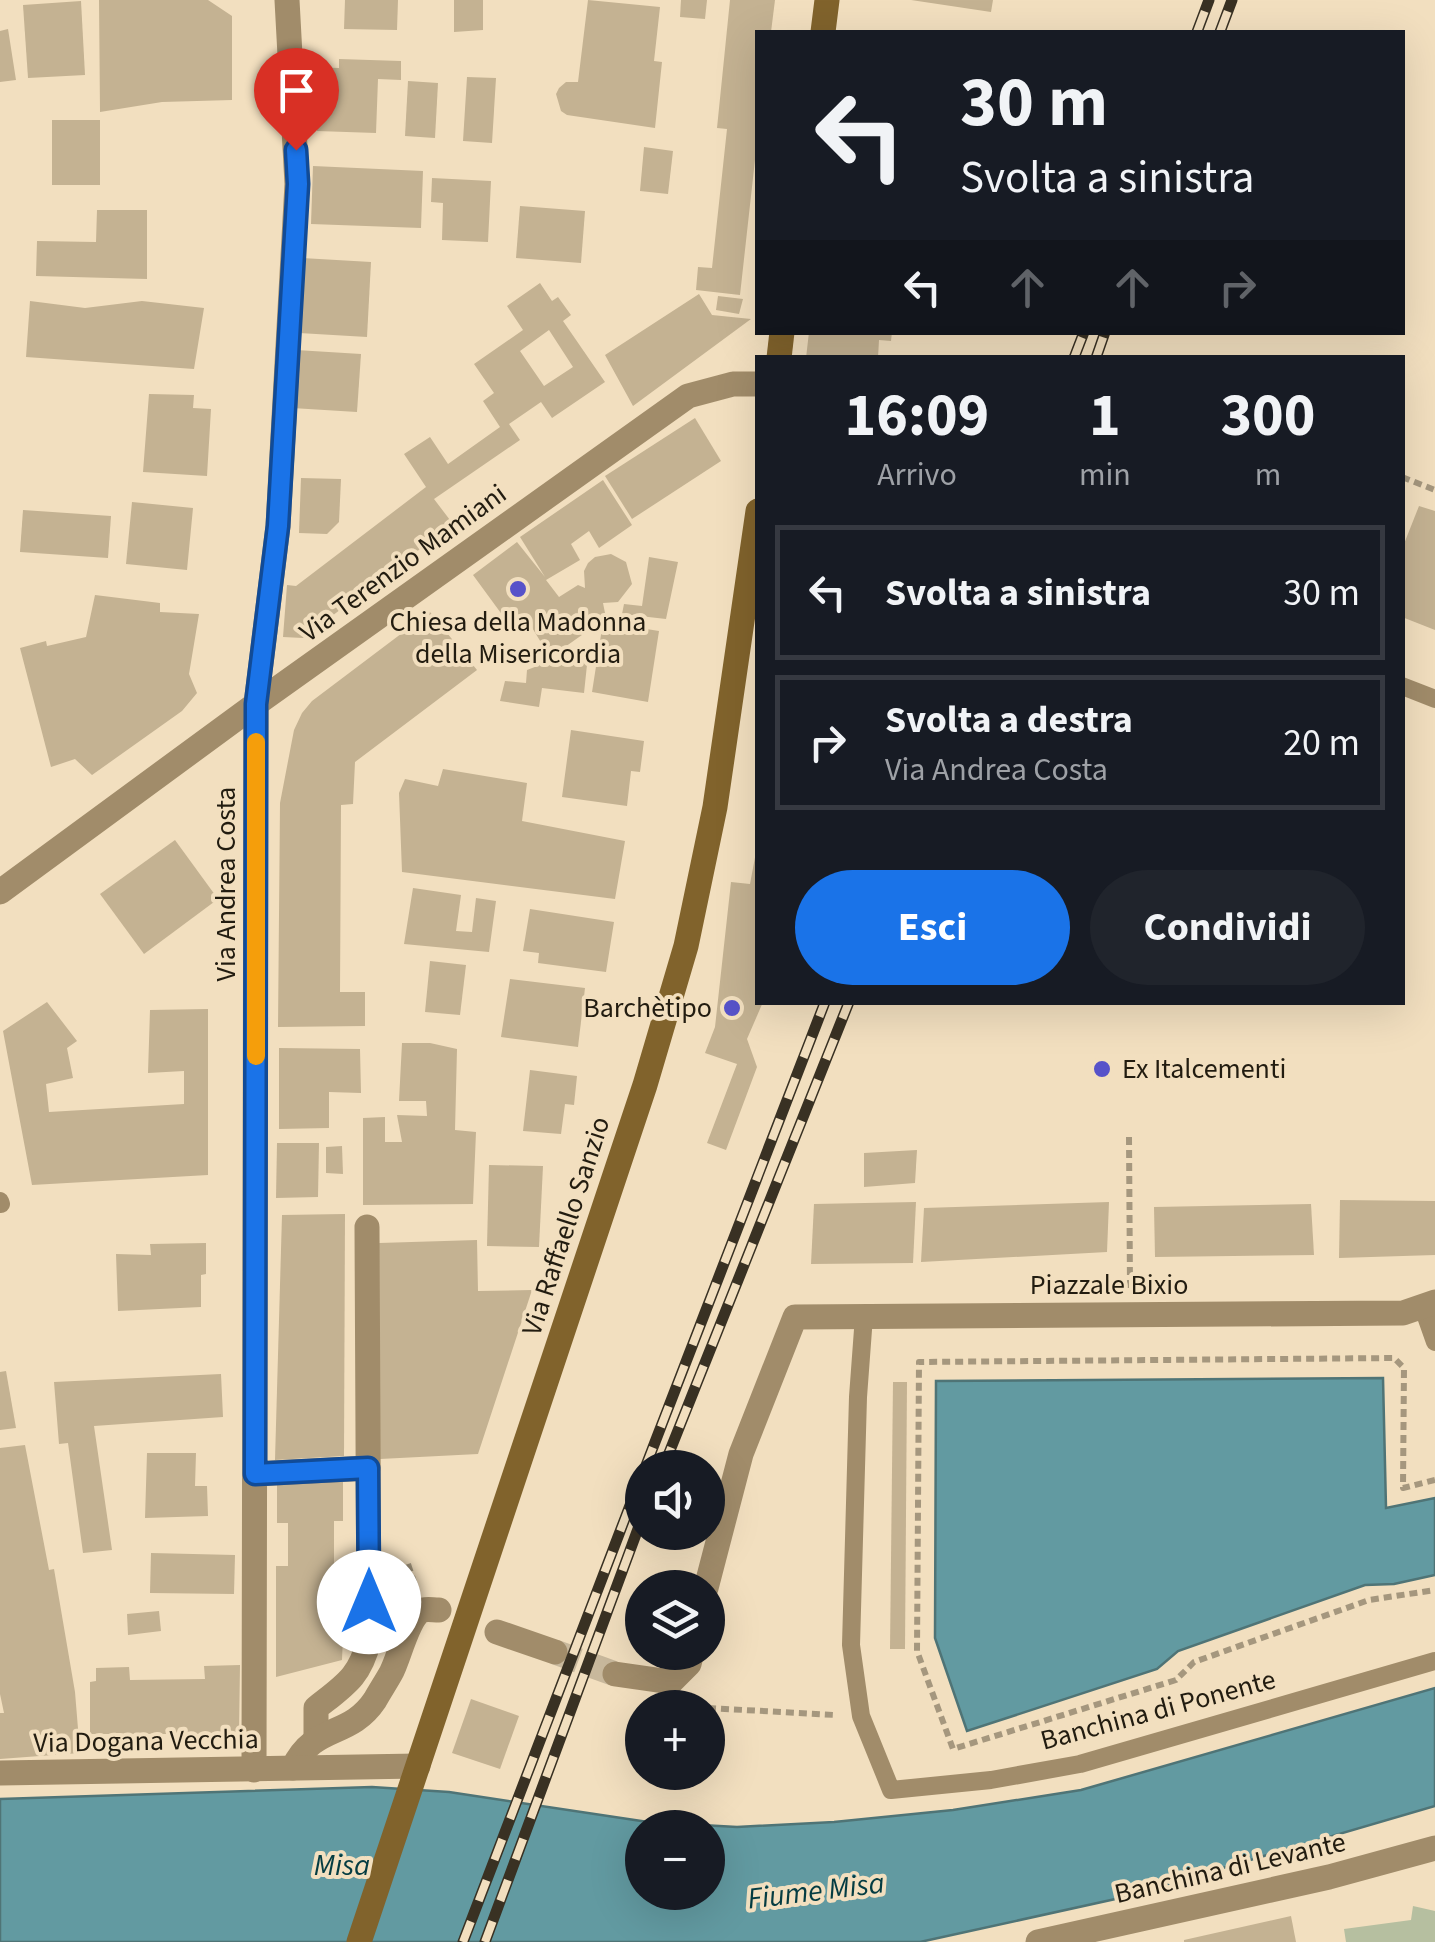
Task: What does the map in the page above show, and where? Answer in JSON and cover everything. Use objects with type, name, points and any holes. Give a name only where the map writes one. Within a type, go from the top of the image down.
[{"type":"main road","points":[[823,30],[828,0]]},
{"type":"main road","name":"Via Raffaello Sanzio","points":[[359,1942],[645,1084],[686,946],[715,807],[755,532]]},
{"type":"street","name":"Via Andrea Costa","points":[[254,1770],[256,704],[278,526],[298,184],[286,0]]},
{"type":"street","name":"Via Terenzio Mamiani","points":[[0,896],[256,704],[688,396],[733,384],[755,384]]},
{"type":"street","points":[[316,1738],[316,1708],[345,1686],[363,1664],[369,1640],[367,1227]]},
{"type":"street","name":"Piazzale Bixio","points":[[711,1570],[741,1454],[795,1317],[1403,1313],[1429,1305]]},
{"type":"street","points":[[255,1474],[368,1468]]},
{"type":"street","name":"Via Dogana Vecchia","points":[[293,1768],[302,1749],[316,1738],[343,1729],[368,1710],[393,1671],[413,1618],[423,1610],[438,1610]]},
{"type":"street","points":[[497,1632],[555,1652]]},
{"type":"street","points":[[615,1674],[671,1682],[683,1670]]},
{"type":"street","name":"Via Dogana Vecchia","points":[[0,1772],[418,1766]]},
{"type":"street","name":"Banchina di Levante","points":[[1038,1942],[1329,1877],[1435,1848]]},
{"type":"lane","points":[[1405,687],[1435,699]]},
{"type":"lane","points":[[1429,1305],[1435,1342]]},
{"type":"lane","points":[[861,1716],[851,1645],[864,1316]]},
{"type":"lane","name":"Banchina di Ponente","points":[[861,1716],[891,1790],[991,1780],[1080,1764],[1435,1661]]},
{"type":"path","points":[[1405,479],[1435,490]]},
{"type":"path","points":[[1128,1137],[1130,1314]]},
{"type":"path","name":"Banchina di Ponente","points":[[1435,1480],[1404,1488],[1404,1368],[1394,1358],[919,1362],[917,1651],[953,1749],[1176,1680],[1194,1662],[1352,1606],[1435,1590]]},
{"type":"path","points":[[725,1709],[861,1716]]},
{"type":"green space","points":[[1413,1906],[1435,1911],[1435,1942],[1346,1942],[1344,1929],[1411,1920]]},
{"type":"water","points":[[1383,1378],[1386,1508],[1435,1498],[1435,1575],[1394,1584],[1365,1585],[1178,1651],[1157,1669],[967,1731],[935,1638],[936,1381]]},
{"type":"water","name":"Misa","points":[[1435,1688],[1435,1806],[1120,1898],[920,1942],[0,1942],[0,1799],[372,1787],[449,1792],[625,1819],[625,1910],[725,1910],[725,1826],[834,1822],[953,1810],[1081,1790]]},
{"type":"building","points":[[99,0],[208,0],[232,16],[232,100],[162,102],[100,112]]},
{"type":"building","points":[[345,0],[398,0],[397,30],[344,29]]},
{"type":"building","points":[[454,0],[483,0],[483,30],[454,32]]},
{"type":"building","points":[[588,0],[660,7],[654,61],[662,62],[655,128],[561,111],[556,94],[559,88],[566,82],[578,82]]},
{"type":"building","points":[[681,0],[707,0],[705,19],[680,17]]},
{"type":"building","points":[[730,0],[775,0],[771,30],[755,30],[755,160],[740,295],[696,290],[698,267],[712,268],[727,129],[717,128]]},
{"type":"building","points":[[911,0],[993,0],[991,12]]},
{"type":"building","points":[[81,1],[85,75],[28,78],[23,5]]},
{"type":"building","points":[[8,29],[16,80],[0,82],[0,31]]},
{"type":"building","points":[[339,59],[401,61],[401,80],[378,79],[376,133],[317,131],[318,94],[306,93],[307,67],[339,68]]},
{"type":"building","points":[[467,77],[496,78],[492,143],[463,141]]},
{"type":"building","points":[[408,81],[438,83],[435,138],[405,136]]},
{"type":"building","points":[[52,120],[100,120],[100,185],[52,185]]},
{"type":"building","points":[[644,147],[673,151],[668,194],[640,191]]},
{"type":"building","points":[[313,166],[423,171],[421,228],[311,224]]},
{"type":"building","points":[[432,178],[491,181],[488,242],[442,240],[443,203],[431,202]]},
{"type":"building","points":[[520,206],[585,211],[581,263],[516,258]]},
{"type":"building","points":[[97,210],[147,210],[147,279],[36,276],[37,241],[96,242]]},
{"type":"building","points":[[302,258],[371,262],[367,337],[299,333]]},
{"type":"building","points":[[540,283],[552,301],[558,297],[571,315],[563,321],[605,382],[552,418],[541,402],[509,424],[520,440],[434,499],[453,524],[303,638],[283,637],[287,585],[296,586],[426,487],[404,454],[430,437],[448,464],[500,427],[483,401],[494,393],[474,364],[523,330],[507,306]],"holes":[[[549,330],[573,367],[544,386],[520,351]]]},
{"type":"building","points":[[699,294],[712,315],[751,319],[633,406],[605,355]]},
{"type":"building","points":[[718,296],[743,299],[739,314],[716,310]]},
{"type":"building","points":[[30,301],[85,308],[142,301],[204,308],[194,369],[26,357]]},
{"type":"building","points":[[809,335],[892,335],[891,341],[879,340],[878,355],[806,355]]},
{"type":"building","points":[[296,350],[361,354],[357,412],[292,408]]},
{"type":"building","points":[[149,394],[194,395],[193,408],[211,409],[207,476],[143,472]]},
{"type":"building","points":[[695,418],[721,461],[632,519],[605,476]]},
{"type":"building","points":[[301,478],[341,479],[339,522],[327,534],[299,533]]},
{"type":"building","points":[[603,480],[632,525],[599,548],[589,531],[571,544],[580,560],[546,580],[559,597],[578,585],[585,588],[584,571],[588,563],[595,557],[611,554],[626,562],[632,584],[618,602],[603,603],[606,618],[555,654],[551,646],[545,649],[528,621],[514,631],[473,575],[517,542],[545,577],[520,537]]},
{"type":"building","points":[[132,502],[193,508],[187,570],[126,564]]},
{"type":"building","points":[[1419,506],[1435,511],[1435,630],[1405,618],[1405,541]]},
{"type":"building","points":[[23,510],[111,516],[108,558],[20,552]]},
{"type":"building","points":[[649,557],[678,562],[666,619],[622,614],[624,604],[642,606]]},
{"type":"building","points":[[95,595],[160,603],[160,612],[199,614],[189,674],[197,693],[182,711],[92,775],[75,759],[51,767],[20,648],[86,637]]},
{"type":"building","points":[[430,612],[477,670],[355,762],[353,804],[341,805],[340,992],[365,992],[365,1026],[278,1027],[280,803],[294,730],[312,701]]},
{"type":"building","points":[[603,622],[659,631],[648,702],[592,692]]},
{"type":"building","points":[[589,646],[584,693],[542,688],[539,707],[500,701],[505,681],[526,683],[527,670]]},
{"type":"building","points":[[571,730],[644,741],[640,772],[631,771],[627,806],[562,797]]},
{"type":"building","points":[[443,769],[527,783],[522,821],[625,841],[615,899],[402,872],[399,793],[405,779],[438,786]]},
{"type":"building","points":[[175,840],[218,899],[144,954],[100,894]]},
{"type":"building","points":[[755,857],[755,1005],[762,1005],[747,1039],[757,1067],[726,1150],[707,1143],[737,1064],[705,1053],[715,1027],[731,882],[750,884]]},
{"type":"building","points":[[413,888],[461,895],[456,931],[472,932],[476,898],[496,901],[489,952],[404,944]]},
{"type":"building","points":[[530,909],[614,922],[606,972],[538,963],[539,953],[523,951]]},
{"type":"building","points":[[430,961],[466,965],[460,1015],[425,1012]]},
{"type":"building","points":[[510,979],[585,988],[578,1047],[501,1037]]},
{"type":"building","points":[[47,1002],[77,1041],[67,1048],[73,1078],[46,1084],[49,1112],[184,1104],[184,1071],[148,1073],[150,1010],[208,1009],[208,1175],[32,1185],[3,1031]]},
{"type":"building","points":[[402,1043],[430,1043],[457,1049],[455,1130],[476,1132],[473,1204],[363,1205],[363,1118],[385,1117],[385,1142],[402,1142],[397,1115],[427,1116],[426,1101],[399,1101]]},
{"type":"building","points":[[279,1048],[360,1049],[361,1093],[329,1092],[329,1128],[279,1129]]},
{"type":"building","points":[[530,1070],[577,1076],[574,1105],[565,1104],[561,1134],[523,1131]]},
{"type":"building","points":[[277,1143],[319,1143],[318,1197],[276,1198]]},
{"type":"building","points":[[342,1146],[343,1174],[326,1173],[326,1147]]},
{"type":"building","points":[[917,1150],[915,1183],[864,1187],[864,1153]]},
{"type":"building","points":[[489,1165],[543,1166],[539,1247],[487,1246]]},
{"type":"building","points":[[1340,1200],[1435,1201],[1435,1255],[1339,1258]]},
{"type":"building","points":[[916,1202],[913,1263],[811,1264],[814,1204]]},
{"type":"building","points":[[1109,1202],[1107,1252],[921,1262],[924,1208]]},
{"type":"building","points":[[1311,1204],[1314,1255],[1155,1257],[1154,1207]]},
{"type":"building","points":[[345,1214],[344,1456],[275,1460],[282,1215]]},
{"type":"building","points":[[477,1240],[478,1291],[532,1290],[478,1454],[380,1459],[379,1243]]},
{"type":"building","points":[[206,1243],[201,1307],[118,1311],[116,1254],[151,1255],[150,1244]]},
{"type":"building","points":[[6,1371],[16,1428],[0,1430],[0,1372]]},
{"type":"building","points":[[221,1374],[223,1417],[94,1426],[112,1550],[83,1553],[68,1443],[59,1444],[54,1382]]},
{"type":"building","points":[[893,1382],[907,1382],[905,1649],[890,1649]]},
{"type":"building","points":[[25,1445],[49,1570],[54,1569],[75,1692],[80,1753],[0,1759],[0,1713],[4,1713],[0,1694],[0,1448]]},
{"type":"building","points":[[147,1453],[196,1453],[195,1486],[207,1486],[208,1516],[145,1518]]},
{"type":"building","points":[[343,1481],[343,1521],[334,1521],[334,1563],[346,1563],[342,1660],[276,1677],[276,1566],[288,1566],[288,1523],[277,1523],[277,1482]]},
{"type":"building","points":[[151,1553],[235,1555],[234,1594],[150,1593]]},
{"type":"building","points":[[159,1611],[161,1631],[128,1635],[127,1614]]},
{"type":"building","points":[[240,1665],[239,1734],[90,1734],[90,1682],[96,1681],[96,1668],[129,1667],[130,1680],[205,1679],[204,1666]]},
{"type":"building","points":[[471,1699],[519,1716],[500,1769],[452,1753]]},
{"type":"building","points":[[1291,1916],[1296,1942],[1184,1942],[1184,1940]]},
{"type":"tunnel","points":[[555,1652],[615,1674]]},
{"type":"railway","points":[[1198,30],[1209,0]]},
{"type":"railway","points":[[1221,30],[1232,0]]},
{"type":"railway","points":[[1075,355],[1083,335]]},
{"type":"railway","points":[[1097,355],[1104,335]]},
{"type":"railway","points":[[652,1450],[824,1005]]},
{"type":"railway","points":[[670,1450],[848,1005]]},
{"type":"railway","points":[[463,1942],[625,1518]]},
{"type":"railway","points":[[485,1942],[630,1550]]},
{"type":"slow traffic","points":[[256,742],[256,1056]]},
{"type":"place","name":"Chiesa della Madonna della Misericordia","points":[[518,589]]},
{"type":"place","name":"Barchètipo","points":[[732,1008]]},
{"type":"place","name":"Ex Italcementi","points":[[1102,1069]]},
{"type":"route","points":[[296,150],[298,184],[278,526],[256,704],[255,1474],[368,1468],[369,1602]]},
{"type":"water label","name":"Fiume Misa","points":[[816,1891]]}]
